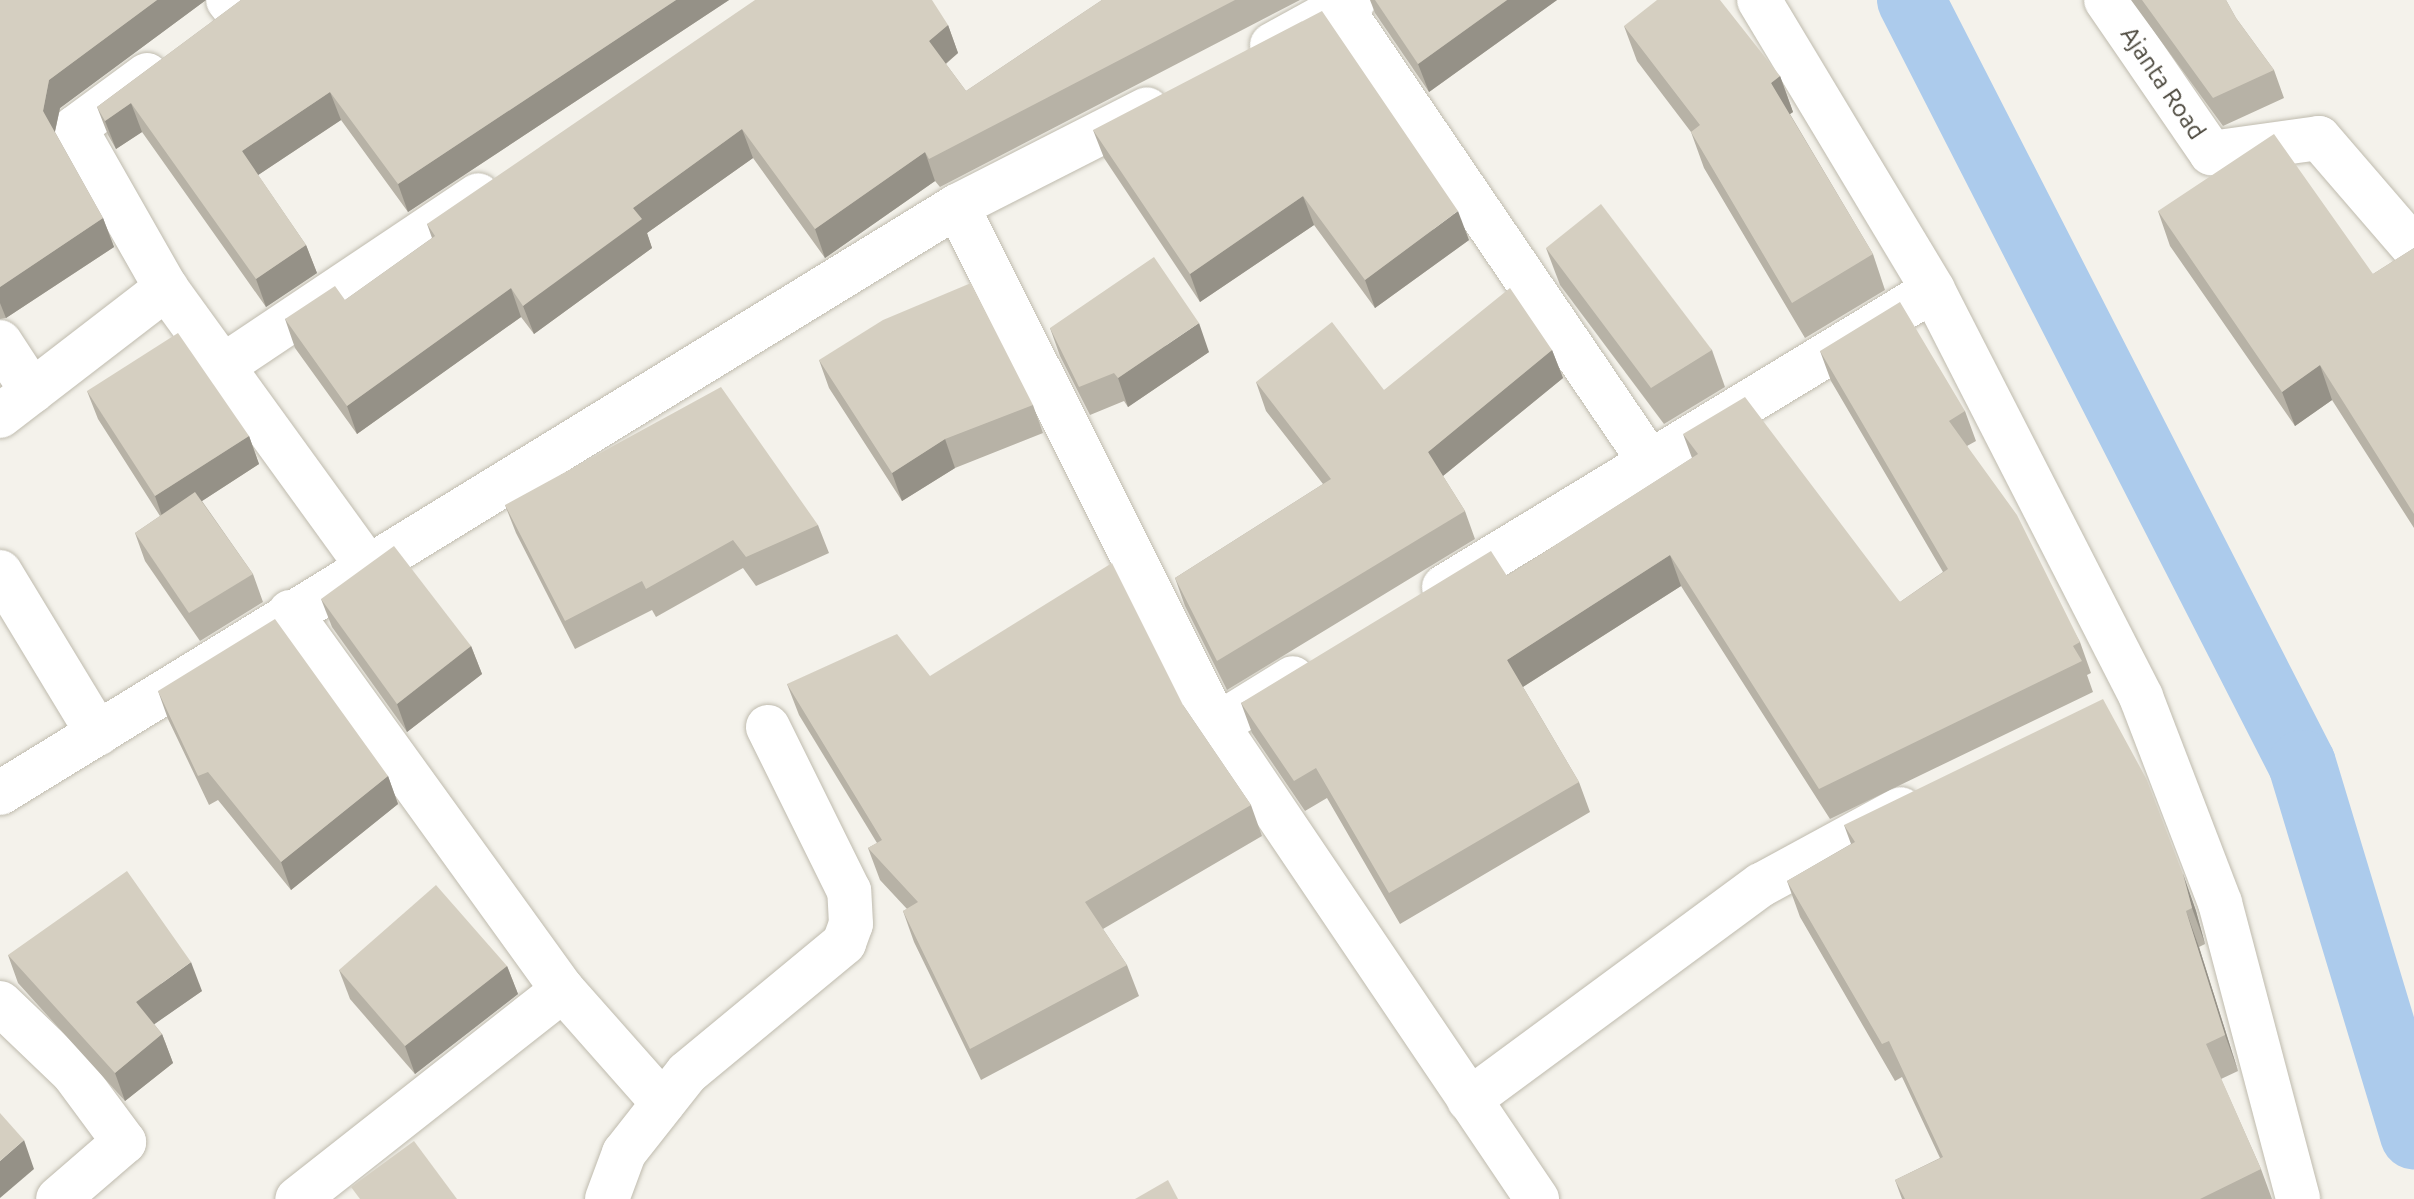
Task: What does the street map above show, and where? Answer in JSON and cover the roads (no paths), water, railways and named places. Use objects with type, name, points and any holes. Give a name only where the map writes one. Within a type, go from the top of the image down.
[{"type":"street","points":[[1759,0],[1933,290],[2141,697],[2220,903],[2298,1199]]},
{"type":"street","name":"Ajanta Road","points":[[2106,0],[2211,153],[2319,138],[2414,248]]},
{"type":"street","points":[[237,3],[192,41],[75,128],[166,288],[369,568]]},
{"type":"street","points":[[1232,65],[1344,3],[1650,462]]},
{"type":"street","points":[[0,793],[290,612],[369,568],[957,206],[1191,86]]},
{"type":"street","points":[[223,366],[509,174]]},
{"type":"street","points":[[957,206],[1217,725],[1537,1199]]},
{"type":"street","points":[[0,342],[16,403],[166,288]]},
{"type":"street","points":[[1406,610],[1933,290]]},
{"type":"street","points":[[0,572],[98,734]]},
{"type":"street","points":[[290,612],[563,990],[663,1103]]},
{"type":"street","points":[[1217,725],[1325,659]]},
{"type":"street","points":[[2099,716],[2141,697]]},
{"type":"street","points":[[607,1199],[624,1153],[687,1073],[844,943],[851,924],[849,891],[768,727]]},
{"type":"street","points":[[1469,1100],[1761,885],[1944,787]]},
{"type":"street","points":[[297,1199],[563,990]]},
{"type":"street","points":[[0,1003],[73,1073],[124,1142],[58,1199]]},
{"type":"waterway","points":[[1911,0],[2302,764],[2414,1135]]}]
